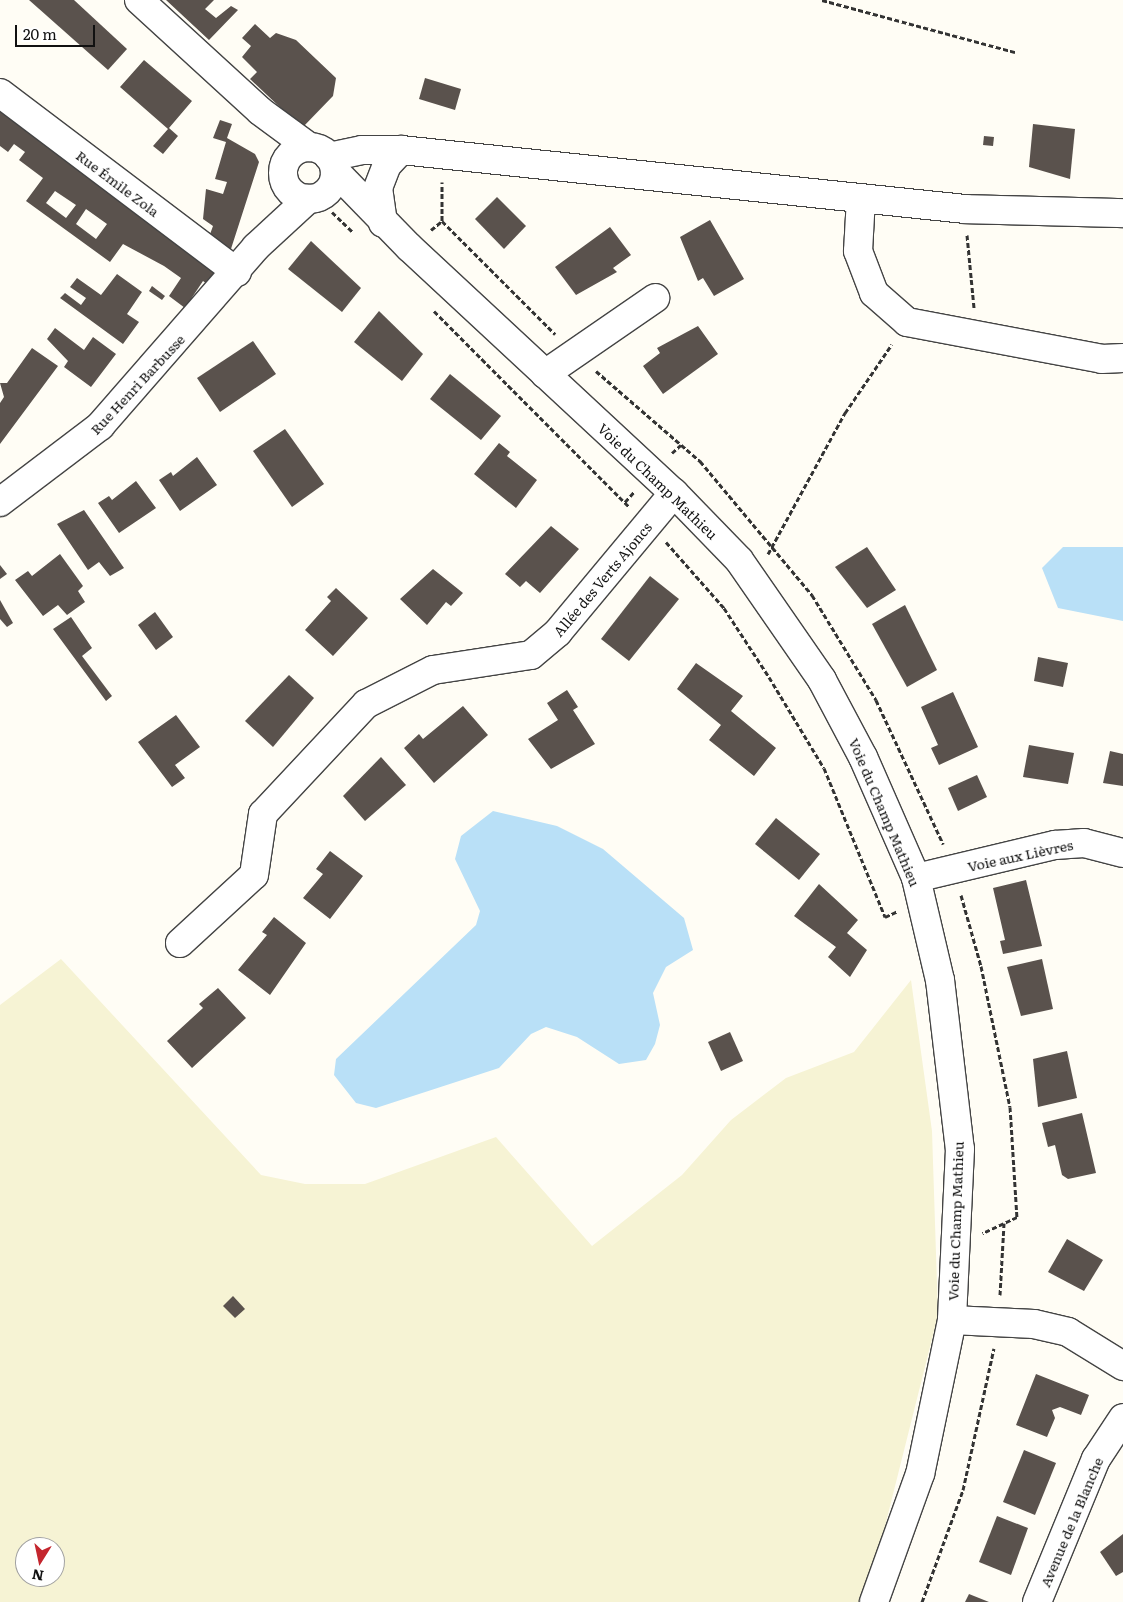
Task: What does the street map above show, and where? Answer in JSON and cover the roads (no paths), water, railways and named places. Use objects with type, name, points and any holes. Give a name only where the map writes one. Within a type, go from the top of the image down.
[{"type":"street","points":[[139,0],[260,111],[321,173]]},
{"type":"street","name":"Rue Émile Zola","points":[[0,93],[237,272]]},
{"type":"street","points":[[260,111],[283,170],[288,189],[362,150],[401,150],[965,209],[1123,213]]},
{"type":"street","points":[[383,223],[378,188],[387,165],[401,150]]},
{"type":"street","points":[[283,170],[293,152],[321,173]]},
{"type":"street","name":"Rue Henri Barbusse","points":[[256,247],[283,170]]},
{"type":"street","name":"Rue Henri Barbusse","points":[[0,502],[100,426],[237,272],[256,247],[321,173]]},
{"type":"street","name":"Voie du Champ Mathieu","points":[[321,173],[383,223],[674,492],[754,581],[822,680],[863,757],[916,878],[940,980],[960,1149],[952,1320],[920,1474],[874,1602]]},
{"type":"street","points":[[862,198],[858,251],[874,293],[907,322],[1102,359],[1123,358]]},
{"type":"street","points":[[545,374],[655,298]]},
{"type":"street","name":"Allée des Verts Ajoncs","points":[[180,943],[254,876],[263,814],[366,704],[433,670],[531,656],[558,632],[674,492]]},
{"type":"street","name":"Voie aux Lièvres","points":[[916,878],[1055,845],[1084,843],[1123,853]]},
{"type":"street","points":[[952,1320],[1034,1324],[1068,1332],[1123,1366]]},
{"type":"street","name":"Avenue de la Blanche","points":[[1037,1602],[1096,1460],[1123,1418]]},
{"type":"water","points":[[1063,547],[1123,547],[1123,621],[1058,608],[1042,568]]},
{"type":"water","points":[[493,811],[557,826],[603,849],[684,918],[693,950],[666,967],[653,993],[660,1025],[655,1044],[646,1060],[619,1064],[577,1037],[546,1027],[531,1034],[499,1068],[376,1108],[356,1103],[334,1075],[336,1059],[476,925],[480,911],[455,859],[461,836]]}]
